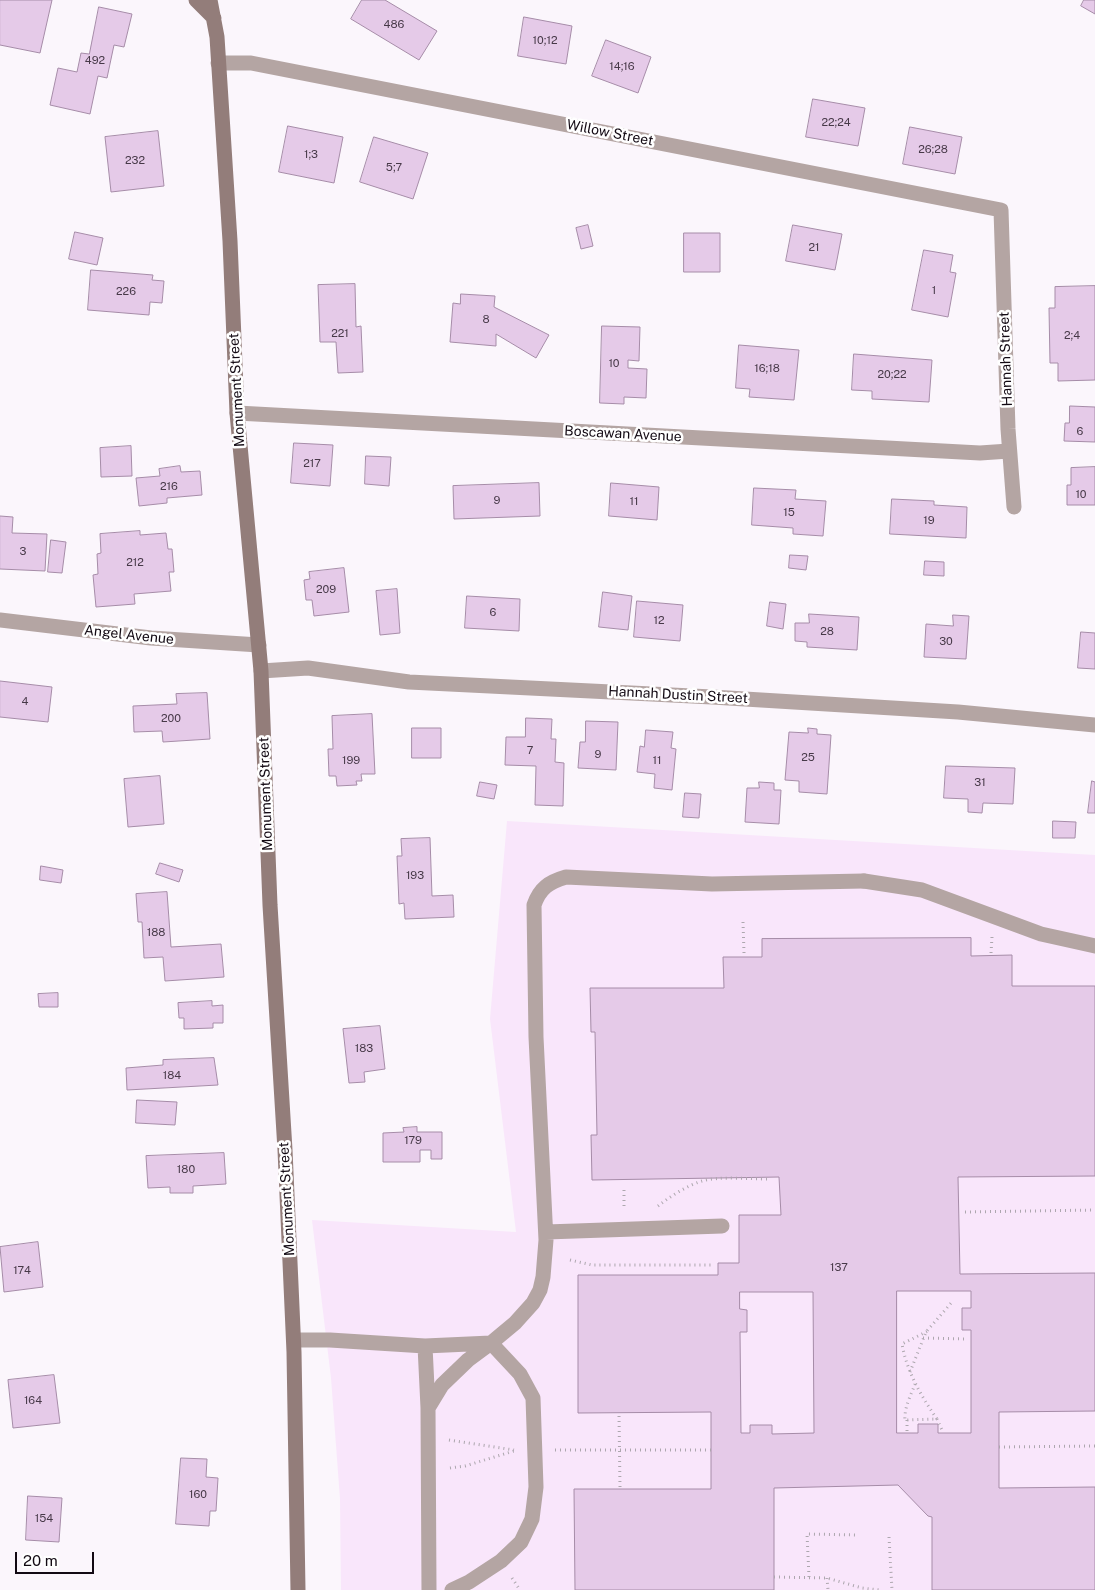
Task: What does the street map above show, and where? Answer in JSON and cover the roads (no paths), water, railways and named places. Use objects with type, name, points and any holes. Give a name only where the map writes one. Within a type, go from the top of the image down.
[{"type":"main road","points":[[196,0],[214,18]]},
{"type":"main road","name":"Monument Street","points":[[210,0],[217,37],[230,241],[237,413],[259,646],[270,905],[294,1340],[298,1590]]},
{"type":"main road","points":[[214,18],[218,0]]},
{"type":"street","name":"Willow Street","points":[[218,63],[252,63],[1001,210]]},
{"type":"street","name":"Hannah Street","points":[[1001,210],[1010,451],[1014,508]]},
{"type":"street","name":"Boscawan Avenue","points":[[237,413],[980,453],[1010,451]]},
{"type":"street","name":"Angel Avenue","points":[[0,620],[151,638],[259,646]]},
{"type":"street","name":"Hannah Dustin Street","points":[[260,670],[308,668],[409,682],[948,711],[1095,725]]},
{"type":"street","points":[[428,1408],[442,1385],[468,1360],[515,1323],[533,1302],[540,1290],[543,1277],[546,1232],[536,1038],[534,905],[537,896],[553,881],[566,878],[712,884],[864,882],[898,886],[922,890],[1041,934],[1095,946]]},
{"type":"street","points":[[546,1232],[722,1226]]},
{"type":"street","points":[[294,1340],[330,1340],[425,1346],[492,1343]]},
{"type":"street","points":[[452,1590],[469,1582],[501,1561],[520,1542],[532,1519],[536,1487],[533,1398],[520,1374],[492,1343]]},
{"type":"street","points":[[425,1346],[428,1408],[429,1590]]}]
